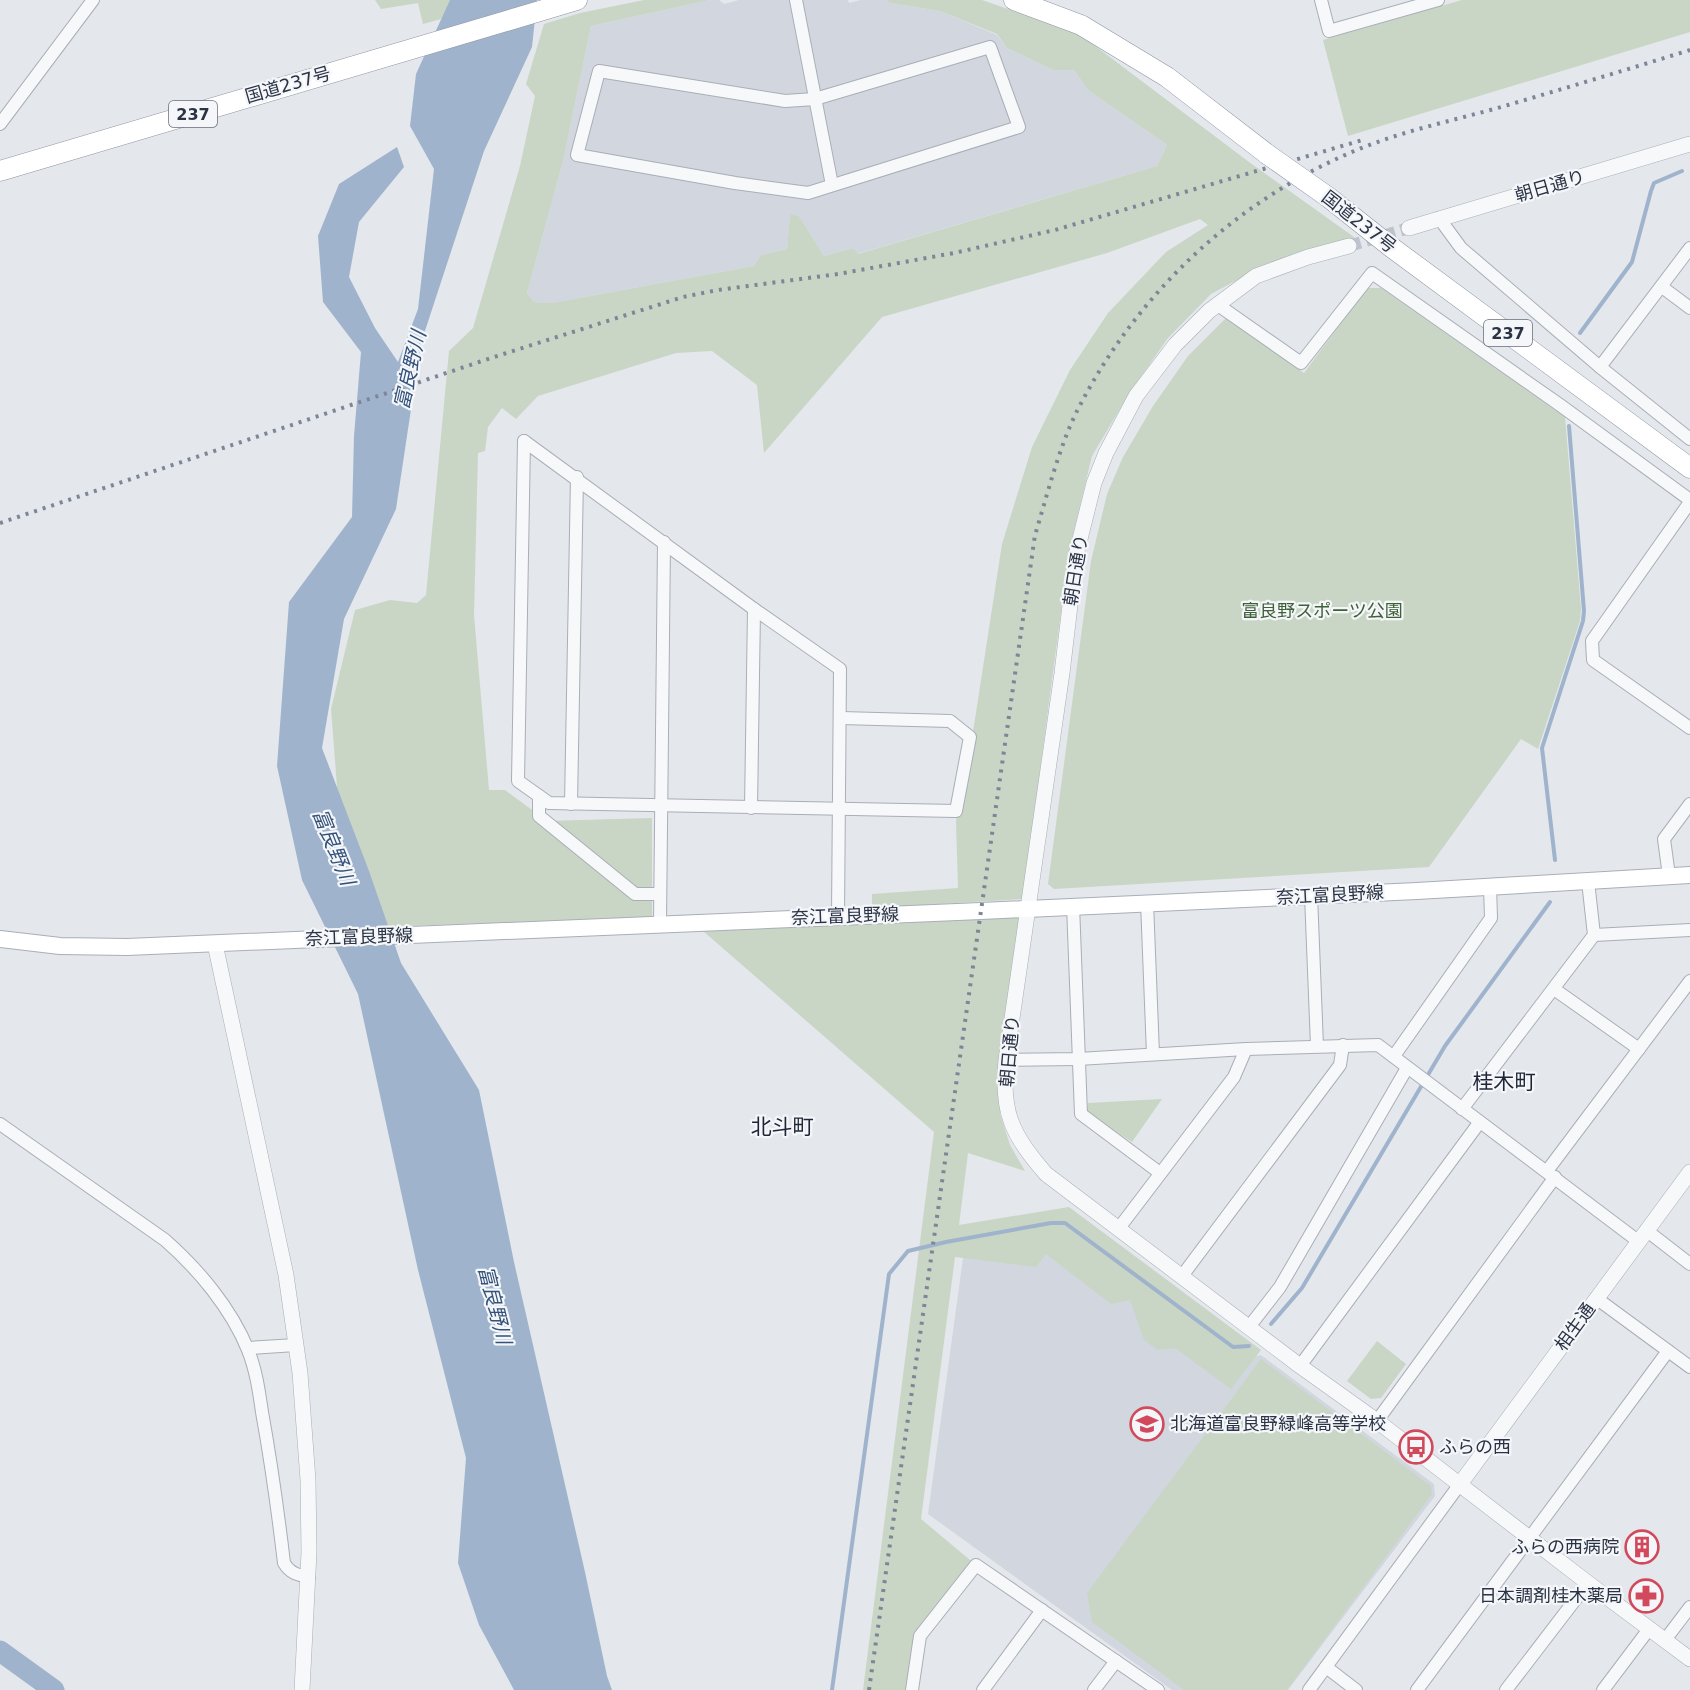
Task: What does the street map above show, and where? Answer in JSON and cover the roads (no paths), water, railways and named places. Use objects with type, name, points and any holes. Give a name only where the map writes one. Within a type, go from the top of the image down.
[{"type":"highway","name":"国道237号","points":[[1014,0],[1081,25],[1167,77],[1391,247],[1690,468]]},
{"type":"highway","name":"国道237号","points":[[0,171],[569,2]]},
{"type":"main road","name":"奈江富良野線","points":[[0,939],[88,947],[215,944],[1311,895],[1690,875]]},
{"type":"street","points":[[0,124],[93,0]]},
{"type":"street","points":[[796,0],[832,185]]},
{"type":"street","points":[[1321,0],[1329,31],[1438,0]]},
{"type":"street","points":[[990,48],[1019,127],[832,185],[808,193],[735,183],[577,155],[599,71],[785,100],[815,99],[990,48]]},
{"type":"street","name":"朝日通り","points":[[1409,228],[1687,149]]},
{"type":"street","points":[[1439,218],[1461,248],[1600,367],[1690,439]]},
{"type":"street","name":"朝日通り","points":[[1349,246],[1308,257],[1256,276],[1218,304],[1175,345],[1137,396],[1106,453],[1094,483],[1076,555],[1062,673],[1006,1060],[1007,1113],[1027,1152],[1046,1174],[1300,1366],[1377,1421],[1690,1659]]},
{"type":"street","points":[[1600,367],[1690,248]]},
{"type":"street","points":[[1218,304],[1301,363],[1372,273],[1560,405],[1690,501],[1592,641],[1593,660],[1690,728]]},
{"type":"street","points":[[1662,287],[1690,308]]},
{"type":"street","points":[[838,916],[839,810],[841,718],[840,669],[754,609],[577,477],[524,441],[518,781],[549,803],[839,810],[956,812],[970,737],[950,721],[841,718]]},
{"type":"street","points":[[571,804],[577,477]]},
{"type":"street","points":[[660,923],[664,542]]},
{"type":"street","points":[[751,808],[754,609]]},
{"type":"street","points":[[539,796],[539,816],[556,831],[635,894],[660,894]]},
{"type":"street","points":[[1668,876],[1664,839],[1690,804]]},
{"type":"street","points":[[1462,1109],[1594,935],[1588,881]]},
{"type":"street","points":[[1394,1056],[1491,918],[1490,886]]},
{"type":"street","points":[[1311,895],[1317,1046]]},
{"type":"street","points":[[1147,902],[1153,1054]]},
{"type":"street","points":[[1073,905],[1081,1114],[1160,1173]]},
{"type":"street","points":[[1594,935],[1690,930]]},
{"type":"street","points":[[215,944],[286,1275],[297,1345],[308,1480],[309,1578],[302,1690]]},
{"type":"street","points":[[1377,1421],[1639,1049],[1690,981]]},
{"type":"street","points":[[1554,989],[1639,1049]]},
{"type":"street","points":[[1006,1060],[1078,1059],[1246,1049],[1378,1045],[1479,1123],[1551,1174],[1690,1264]]},
{"type":"street","points":[[1182,1276],[1340,1065],[1343,1046]]},
{"type":"street","points":[[1119,1228],[1234,1077],[1246,1049]]},
{"type":"street","points":[[1249,1327],[1280,1287],[1407,1068]]},
{"type":"street","points":[[1300,1366],[1479,1123]]},
{"type":"street","points":[[0,1124],[165,1240],[184,1257],[225,1309],[248,1348],[254,1368],[284,1563],[289,1571],[309,1578]]},
{"type":"street","name":"相生通","points":[[1460,1484],[1690,1172]]},
{"type":"street","points":[[1596,1298],[1690,1367]]},
{"type":"street","points":[[248,1348],[297,1345]]},
{"type":"street","points":[[1417,1690],[1668,1351]]},
{"type":"street","points":[[1309,1690],[1460,1484]]},
{"type":"street","points":[[912,1690],[920,1636],[976,1565],[1158,1690]]},
{"type":"street","points":[[1506,1690],[1588,1583]]},
{"type":"street","points":[[1665,1640],[1690,1607]]},
{"type":"street","points":[[983,1690],[1042,1610]]},
{"type":"street","points":[[1603,1690],[1649,1629]]},
{"type":"street","points":[[1094,1690],[1116,1661]]},
{"type":"street","points":[[1326,1667],[1356,1690]]},
{"type":"water","name":"富良野川","points":[[450,0],[537,0],[532,47],[484,151],[421,343],[396,509],[344,619],[322,748],[401,963],[479,1090],[514,1262],[612,1690],[514,1690],[479,1625],[458,1563],[466,1458],[418,1270],[358,994],[302,880],[277,766],[289,602],[352,517],[354,436],[361,352],[323,302],[318,236],[339,184],[397,147],[404,167],[359,222],[349,277],[375,328],[398,362],[418,309],[434,169],[410,126],[416,74]]},
{"type":"waterway","points":[[1580,333],[1632,262],[1654,183],[1682,171]]},
{"type":"waterway","points":[[1555,860],[1542,748],[1583,621],[1584,611],[1569,426]]},
{"type":"waterway","points":[[1271,1324],[1302,1288],[1445,1046],[1550,902]]},
{"type":"waterway","points":[[832,1690],[889,1274],[908,1251],[1051,1223],[1065,1223],[1233,1347],[1249,1346]]},
{"type":"waterway","points":[[0,1651],[54,1690]]},
{"type":"tunnel","points":[[1349,246],[1409,228]]},
{"type":"railway","points":[[869,1690],[1035,535],[1059,456],[1077,411],[1102,367],[1130,326],[1162,288],[1196,253],[1234,221],[1275,192],[1318,168],[1381,141],[1690,50]]},
{"type":"railway","points":[[0,523],[494,357],[683,297],[838,274],[954,253],[1055,230],[1366,139]]},
{"type":"place","name":"北海道富良野緑峰高等学校","points":[[1147,1424]]},
{"type":"place","name":"ふらの西","points":[[1416,1447]]},
{"type":"place","name":"ふらの西病院","points":[[1642,1547]]},
{"type":"place","name":"日本調剤桂木薬局","points":[[1646,1596]]},
{"type":"district","name":"桂木町","points":[[1504,1082]]},
{"type":"district","name":"北斗町","points":[[782,1127]]},
{"type":"park label","name":"富良野スポーツ公園","points":[[1322,611]]}]
